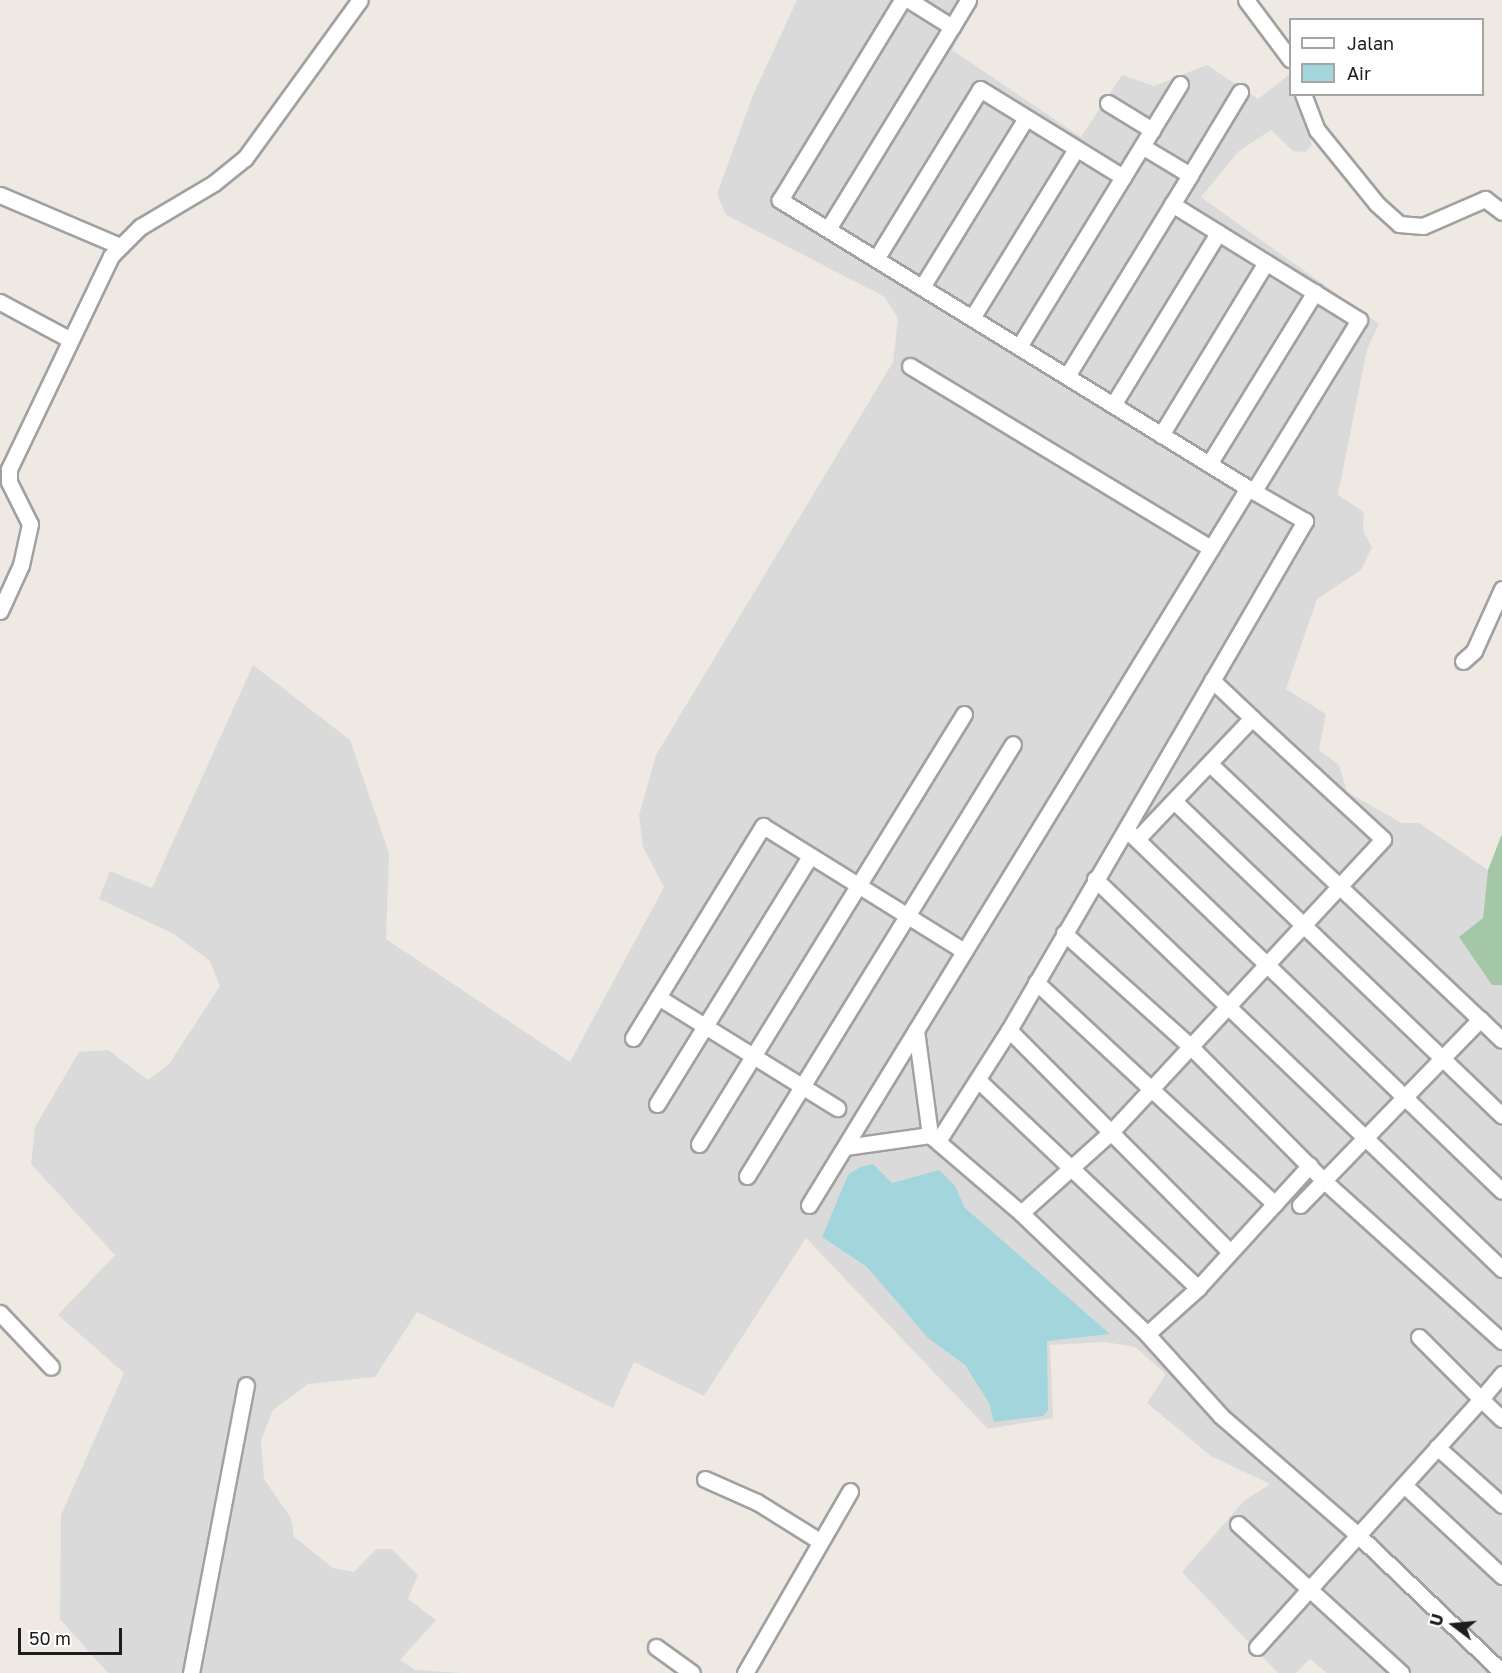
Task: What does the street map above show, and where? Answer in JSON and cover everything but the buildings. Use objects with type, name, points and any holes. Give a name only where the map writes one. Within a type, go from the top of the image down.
[{"type":"street","points":[[0,611],[30,532],[28,518],[9,482],[9,469],[69,339],[120,246],[140,227],[214,183],[245,158],[360,0]]},
{"type":"street","points":[[844,1147],[934,1138],[978,1080],[1305,521],[780,200],[902,0]]},
{"type":"street","points":[[909,0],[952,27]]},
{"type":"street","points":[[828,229],[968,0]]},
{"type":"street","points":[[1246,0],[1289,58]]},
{"type":"street","points":[[1019,347],[1180,84]]},
{"type":"street","points":[[876,259],[980,89],[1123,177]]},
{"type":"street","points":[[1067,376],[1240,92]]},
{"type":"street","points":[[1305,96],[1317,130],[1377,204],[1399,224],[1423,226],[1485,200],[1502,212]]},
{"type":"street","points":[[1108,103],[1152,130]]},
{"type":"street","points":[[922,287],[1026,118]]},
{"type":"street","points":[[1142,146],[1190,175]]},
{"type":"street","points":[[972,318],[1076,148]]},
{"type":"street","points":[[0,195],[120,246]]},
{"type":"street","points":[[809,1204],[1211,548],[1359,320],[1172,204]]},
{"type":"street","points":[[1113,405],[1218,232]]},
{"type":"street","points":[[1161,435],[1266,262]]},
{"type":"street","points":[[1209,464],[1315,292]]},
{"type":"street","points":[[0,302],[69,339]]},
{"type":"street","points":[[910,366],[1211,548]]},
{"type":"street","points":[[1464,661],[1474,651],[1502,589]]},
{"type":"street","points":[[1021,1213],[1112,1131],[1149,1088],[1383,839],[1212,680]]},
{"type":"street","points":[[699,1144],[964,714]]},
{"type":"street","points":[[1137,839],[1211,765],[1252,718]]},
{"type":"street","points":[[747,1176],[1013,744]]},
{"type":"street","points":[[1211,765],[1340,884],[1502,1040]]},
{"type":"street","points":[[1175,802],[1301,926],[1502,1116]]},
{"type":"street","points":[[633,1038],[763,826],[964,951]]},
{"type":"street","points":[[1125,828],[1502,1191]]},
{"type":"street","points":[[657,1104],[810,856]]},
{"type":"street","points":[[1095,879],[1502,1269]]},
{"type":"street","points":[[1064,933],[1189,1045],[1323,1180],[1502,1341]]},
{"type":"street","points":[[1036,982],[1275,1204]]},
{"type":"street","points":[[658,997],[837,1108]]},
{"type":"street","points":[[1300,1205],[1402,1097],[1480,1019]]},
{"type":"street","points":[[916,1030],[934,1138],[1021,1213],[1147,1334],[1221,1416],[1358,1535],[1502,1672]]},
{"type":"street","points":[[1009,1030],[1230,1252]]},
{"type":"street","points":[[978,1080],[1198,1288]]},
{"type":"street","points":[[1147,1334],[1198,1288],[1310,1165]]},
{"type":"street","points":[[0,1313],[51,1367]]},
{"type":"street","points":[[1419,1337],[1502,1419]]},
{"type":"street","points":[[1257,1647],[1502,1374]]},
{"type":"street","points":[[192,1673],[246,1385]]},
{"type":"street","points":[[1437,1447],[1502,1505]]},
{"type":"street","points":[[705,1479],[757,1502],[818,1540]]},
{"type":"street","points":[[1404,1485],[1502,1576]]},
{"type":"street","points":[[745,1673],[818,1540],[850,1491]]},
{"type":"street","points":[[1238,1524],[1401,1673]]},
{"type":"street","points":[[656,1647],[692,1673]]},
{"type":"shaded area","points":[[797,0],[978,0],[952,50],[1081,137],[1122,75],[1154,86],[1207,65],[1258,99],[1289,75],[1289,96],[1298,96],[1312,145],[1305,152],[1293,151],[1271,130],[1239,151],[1201,197],[1379,324],[1367,349],[1338,495],[1364,512],[1363,531],[1372,547],[1361,570],[1317,599],[1286,689],[1326,714],[1319,750],[1339,765],[1347,792],[1402,823],[1419,823],[1488,870],[1483,918],[1492,985],[1502,985],[1502,1673],[1327,1673],[1310,1659],[1296,1673],[1278,1673],[1182,1572],[1244,1501],[1270,1484],[1211,1456],[1147,1403],[1166,1374],[1135,1347],[1105,1342],[1050,1345],[1053,1418],[988,1429],[806,1238],[704,1396],[634,1362],[613,1408],[417,1312],[375,1377],[308,1384],[273,1410],[261,1440],[264,1479],[291,1518],[294,1537],[333,1568],[354,1572],[376,1549],[392,1549],[418,1575],[408,1599],[436,1620],[400,1660],[415,1670],[462,1673],[108,1673],[60,1619],[61,1515],[124,1373],[58,1315],[115,1255],[31,1164],[35,1127],[79,1052],[108,1050],[148,1080],[169,1064],[220,986],[210,961],[174,934],[99,899],[110,871],[152,888],[253,665],[350,740],[389,853],[386,939],[570,1062],[664,887],[643,847],[639,815],[656,755],[893,362],[898,319],[885,297],[726,215],[717,194],[753,95]]},
{"type":"green space","points":[[1502,834],[1502,985],[1492,985],[1459,937],[1483,918],[1488,870]]},
{"type":"water","points":[[873,1164],[892,1183],[939,1170],[955,1186],[965,1208],[1110,1334],[1047,1341],[1048,1410],[1043,1416],[994,1422],[989,1403],[965,1365],[928,1338],[867,1267],[822,1237],[848,1175],[860,1167]]}]
